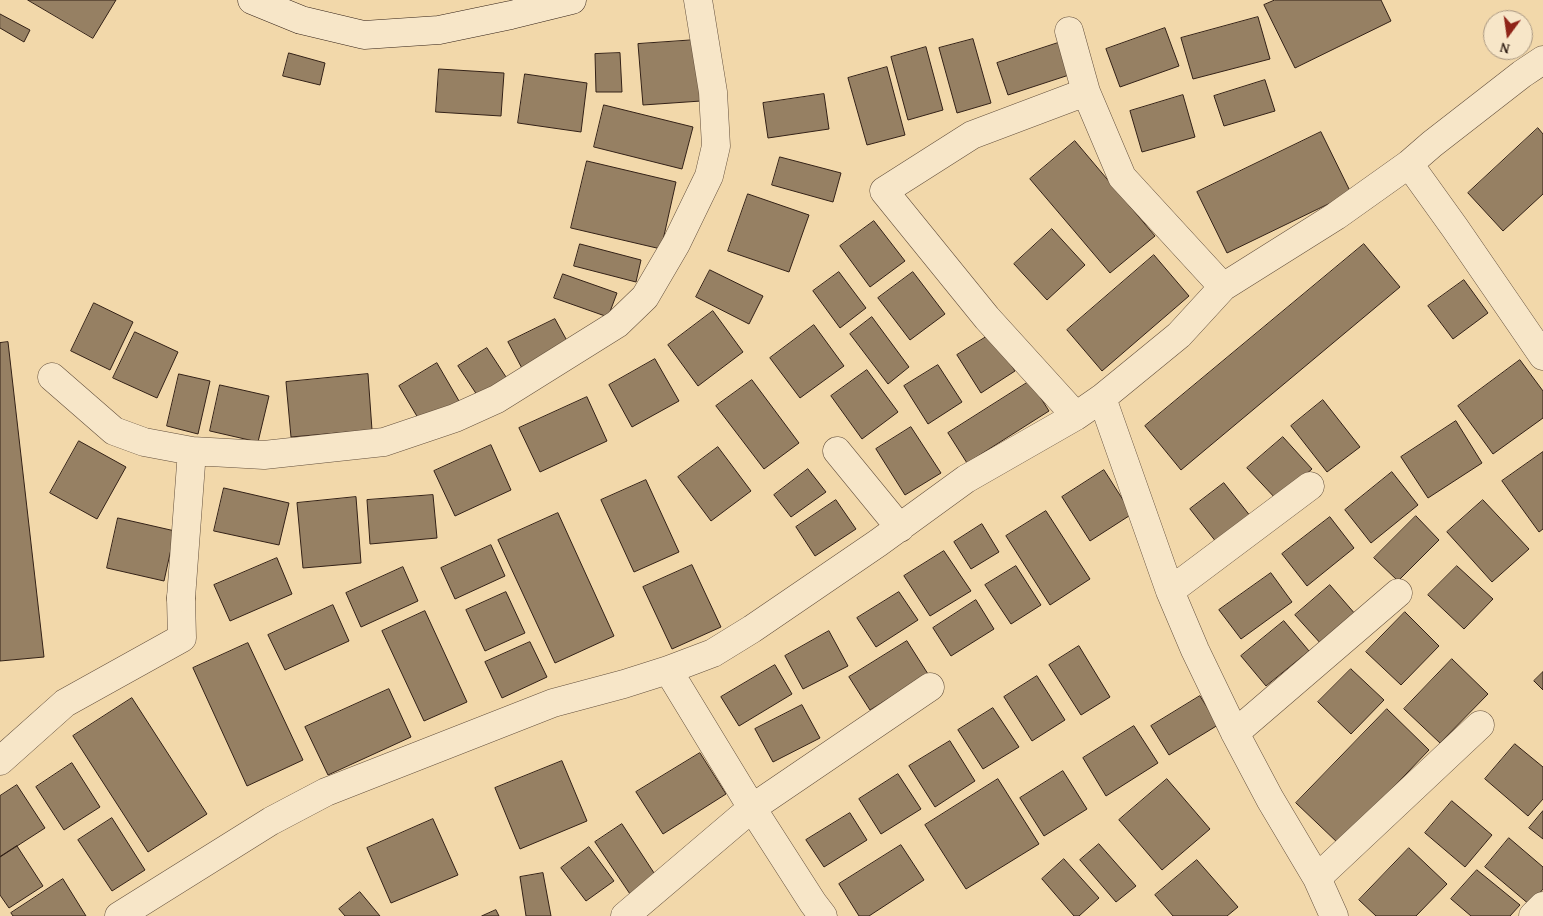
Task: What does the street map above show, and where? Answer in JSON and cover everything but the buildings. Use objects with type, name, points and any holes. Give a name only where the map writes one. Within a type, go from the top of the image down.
[{"type":"street","points":[[252,0],[302,20],[364,35],[439,30],[572,0]]},
{"type":"street","points":[[52,377],[114,431],[144,442],[192,451],[264,454],[384,442],[455,418],[497,399],[617,324],[645,297],[676,244],[708,176],[716,146],[713,92],[698,0]]},
{"type":"street","points":[[1069,31],[1086,92],[1122,177],[1223,287]]},
{"type":"street","points":[[119,916],[271,821],[326,792],[553,702],[624,684],[668,670],[713,652],[752,629],[900,528],[966,479],[1076,416],[1102,398],[1179,335],[1223,287],[1336,216],[1409,164],[1492,97],[1543,60]]},
{"type":"street","points":[[1076,416],[987,318],[884,191],[972,135],[1086,92]]},
{"type":"street","points":[[1409,164],[1543,356]]},
{"type":"street","points":[[1102,398],[1170,591],[1195,650],[1270,799],[1317,878],[1334,916]]},
{"type":"street","points":[[0,761],[65,703],[182,638],[181,598],[192,451]]},
{"type":"street","points":[[837,451],[900,528]]},
{"type":"street","points":[[1170,591],[1310,486]]},
{"type":"street","points":[[1236,733],[1398,593]]},
{"type":"street","points":[[668,670],[752,808],[823,916]]},
{"type":"street","points":[[625,916],[752,808],[930,687]]},
{"type":"street","points":[[1317,878],[1480,725]]},
{"type":"street","points":[[1533,916],[1543,906]]}]
